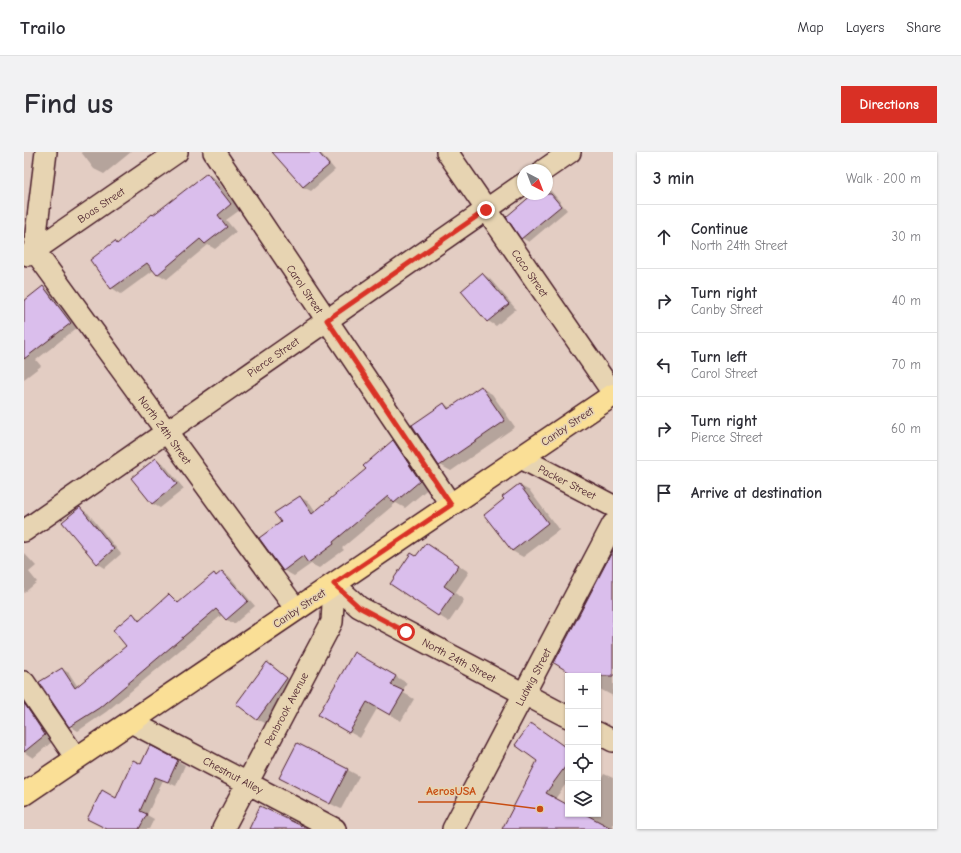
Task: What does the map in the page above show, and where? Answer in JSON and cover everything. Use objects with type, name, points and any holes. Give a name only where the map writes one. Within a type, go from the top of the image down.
[{"type":"main road","name":"Canby Street","points":[[24,794],[521,458],[613,394]]},
{"type":"street","points":[[29,254],[46,152]]},
{"type":"street","name":"Boas Street","points":[[29,254],[177,152]]},
{"type":"street","name":"Carol Street","points":[[214,152],[451,505]]},
{"type":"street","name":"Caco Street","points":[[448,152],[486,210],[613,394]]},
{"type":"street","points":[[553,164],[570,152]]},
{"type":"street","name":"Pierce Street","points":[[24,531],[517,188]]},
{"type":"street","name":"North 24th Street","points":[[29,254],[167,432],[296,610]]},
{"type":"street","name":"Packer Street","points":[[521,458],[613,506]]},
{"type":"street","name":"Ludwig Street","points":[[453,829],[613,524]]},
{"type":"street","name":"North 24th Street","points":[[334,584],[359,607],[565,715]]},
{"type":"street","name":"Penbrook Avenue","points":[[223,829],[332,622],[334,584]]},
{"type":"street","points":[[24,682],[76,758]]},
{"type":"street","name":"Chestnut Alley","points":[[131,722],[335,829]]},
{"type":"street","points":[[601,735],[613,741]]},
{"type":"building","points":[[272,152],[318,152],[329,165],[303,187]]},
{"type":"building","points":[[207,173],[231,204],[218,215],[227,227],[205,244],[200,239],[157,275],[147,263],[111,289],[90,260],[115,241],[117,244],[152,214],[153,215]]},
{"type":"building","points":[[553,196],[561,206],[521,239],[506,217],[526,200],[553,200]]},
{"type":"building","points":[[482,273],[509,304],[487,322],[461,291]]},
{"type":"building","points":[[43,286],[71,323],[24,359],[24,301]]},
{"type":"building","points":[[481,386],[505,421],[439,466],[412,425],[444,403],[448,409]]},
{"type":"building","points":[[393,440],[420,481],[394,503],[388,496],[333,542],[334,544],[308,563],[303,556],[283,571],[259,538],[281,522],[274,513],[300,496],[312,514],[366,469],[363,466]]},
{"type":"building","points":[[156,458],[177,484],[152,504],[131,478]]},
{"type":"building","points":[[519,484],[548,523],[512,551],[484,515],[504,499],[502,497]]},
{"type":"building","points":[[80,507],[114,549],[97,564],[62,522]]},
{"type":"building","points":[[426,543],[459,565],[444,586],[454,593],[438,616],[390,584],[411,553],[416,556]]},
{"type":"building","points":[[613,550],[613,676],[601,676],[601,673],[570,673],[554,663]]},
{"type":"building","points":[[222,571],[248,601],[226,620],[216,609],[99,708],[69,727],[39,682],[62,668],[75,688],[126,646],[113,630],[133,613],[139,621],[169,594],[178,603],[214,573],[216,576]]},
{"type":"building","points":[[354,652],[396,676],[391,685],[404,691],[390,715],[367,702],[349,733],[318,715]]},
{"type":"building","points":[[267,662],[287,678],[257,720],[236,704]]},
{"type":"building","points":[[24,703],[45,735],[24,752]]},
{"type":"building","points":[[531,723],[565,747],[565,767],[546,793],[565,803],[565,817],[591,817],[613,829],[502,829],[537,761],[515,745]]},
{"type":"building","points":[[297,743],[348,769],[330,804],[279,778]]},
{"type":"building","points":[[150,745],[178,760],[168,782],[155,777],[140,811],[147,814],[139,829],[107,829],[87,819],[102,790],[116,798],[133,760],[141,764]]},
{"type":"building","points":[[260,806],[308,829],[249,829]]},
{"type":"place","name":"AerosUSA","points":[[540,809]]},
{"type":"route","points":[[406,632],[359,607],[334,584],[451,505],[327,320],[486,210]]}]
